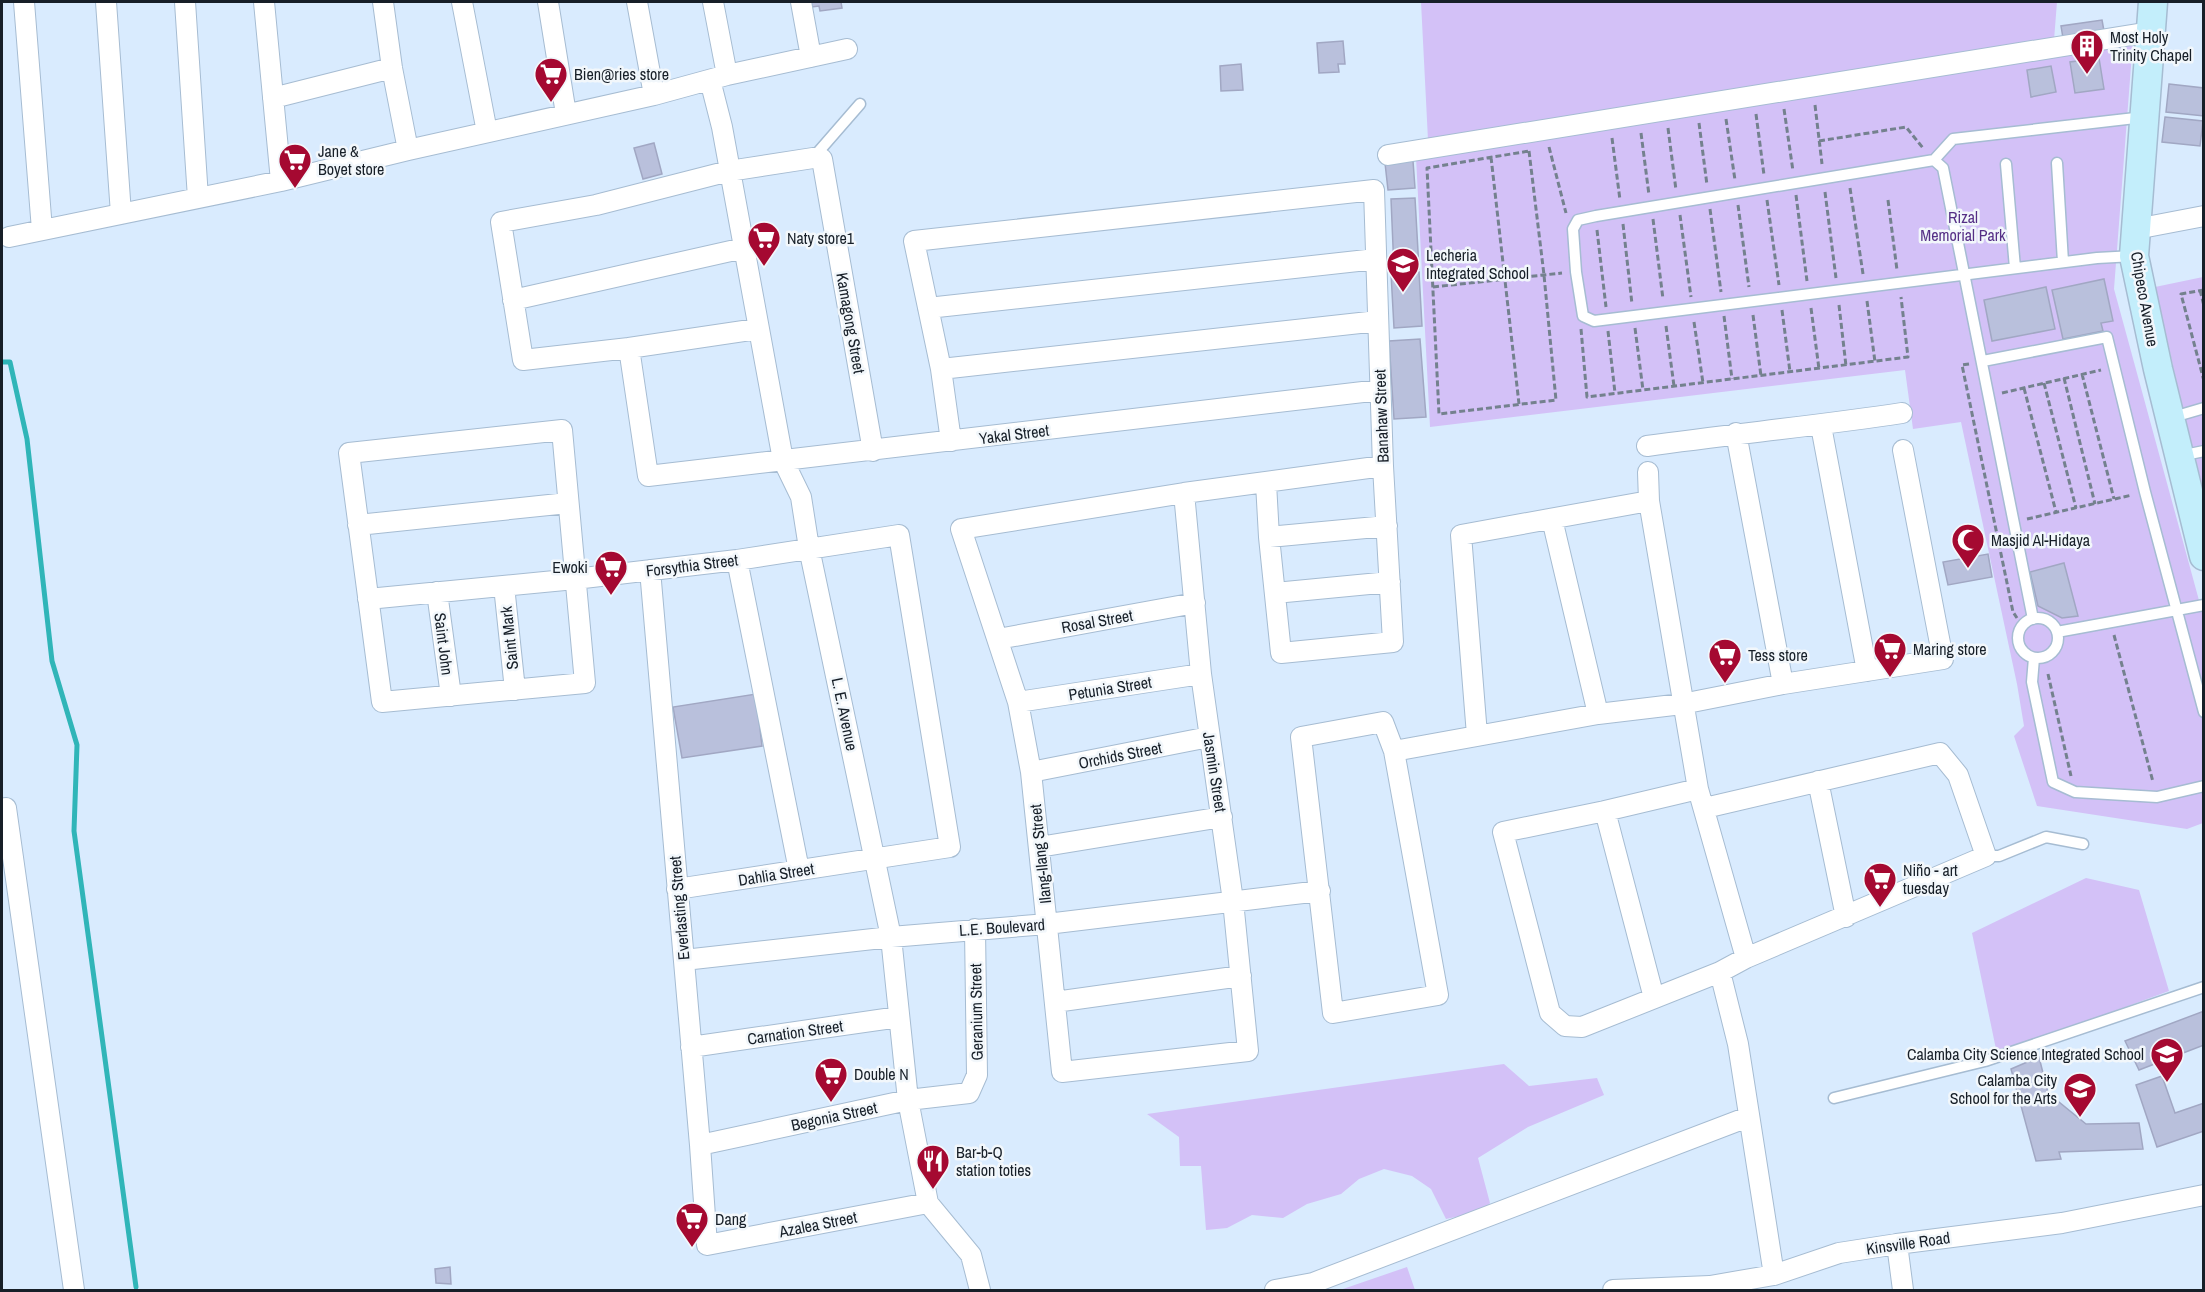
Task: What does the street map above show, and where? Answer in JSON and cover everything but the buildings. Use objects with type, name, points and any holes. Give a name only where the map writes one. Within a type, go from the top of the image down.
[{"type":"main road","name":"Chipeco Avenue","points":[[2153,2],[2135,243],[2170,418],[2191,454],[2204,556]]},
{"type":"street","points":[[24,2],[42,230]]},
{"type":"street","points":[[106,2],[121,214]]},
{"type":"street","points":[[185,2],[198,198]]},
{"type":"street","points":[[264,2],[281,180]]},
{"type":"street","points":[[383,2],[392,68],[408,150]]},
{"type":"street","points":[[462,2],[487,132]]},
{"type":"street","points":[[548,2],[566,114]]},
{"type":"street","points":[[637,2],[654,95]]},
{"type":"street","name":"L. E. Avenue","points":[[714,2],[722,127],[729,171],[783,460],[801,496],[809,548],[891,937],[908,1100],[928,1203],[971,1255],[980,1290]]},
{"type":"street","points":[[801,2],[811,57]]},
{"type":"street","points":[[1388,155],[2150,32]]},
{"type":"street","points":[[9,237],[281,180],[847,49]]},
{"type":"street","points":[[273,98],[392,68]]},
{"type":"street","points":[[758,328],[629,348],[523,360],[501,222],[596,205],[729,171],[818,158]]},
{"type":"street","name":"Kamagong Street","points":[[818,158],[873,451]]},
{"type":"street","name":"Banahaw Street","points":[[927,308],[914,241],[1374,190],[1383,466],[1393,642],[1281,654],[1275,593]]},
{"type":"street","points":[[2135,243],[2204,216]]},
{"type":"street","points":[[513,300],[744,248]]},
{"type":"street","points":[[951,441],[941,369],[927,308],[1376,260]]},
{"type":"street","points":[[941,369],[1378,321]]},
{"type":"street","name":"Yakal Street","points":[[629,348],[648,476],[1380,390]]},
{"type":"street","points":[[1647,446],[1736,433],[1821,426],[1902,413]]},
{"type":"street","points":[[1821,426],[1867,670]]},
{"type":"street","points":[[562,430],[585,683],[382,702],[358,525],[349,453],[562,430]]},
{"type":"street","points":[[1736,433],[1783,684]]},
{"type":"street","points":[[1394,752],[1598,714],[1682,704],[1783,684],[1943,659],[1903,450]]},
{"type":"street","points":[[1184,493],[1383,466]]},
{"type":"street","points":[[1648,472],[1649,501],[1698,789],[1746,958]]},
{"type":"street","points":[[1266,483],[1275,593],[1390,582]]},
{"type":"street","name":"Jasmin Street","points":[[1062,1072],[1248,1051],[1233,901],[1201,674],[1184,493]]},
{"type":"street","name":"Ilang-Ilang Street","points":[[1062,1072],[1031,772],[1018,702],[961,529],[1184,493]]},
{"type":"street","points":[[1478,735],[1461,535],[1649,501]]},
{"type":"street","points":[[358,525],[568,503]]},
{"type":"street","points":[[1552,519],[1598,714]]},
{"type":"street","points":[[1269,537],[1387,526]]},
{"type":"street","name":"Forsythia Street","points":[[368,599],[575,579],[737,560],[899,535],[950,847],[875,858]]},
{"type":"street","points":[[737,560],[799,870]]},
{"type":"street","name":"Everlasting Street","points":[[650,570],[707,1245]]},
{"type":"street","name":"Saint Mark","points":[[504,586],[515,690]]},
{"type":"street","name":"Saint John","points":[[437,592],[451,696]]},
{"type":"street","name":"Rosal Street","points":[[998,639],[1195,603]]},
{"type":"street","name":"Petunia Street","points":[[1018,702],[1201,674]]},
{"type":"street","points":[[1383,722],[1394,752],[1438,995],[1333,1013],[1301,737],[1383,722]]},
{"type":"street","name":"Orchids Street","points":[[1031,772],[1209,737]]},
{"type":"street","points":[[1698,789],[1503,832],[1550,1013],[1565,1026],[1582,1027],[1720,972],[1746,958],[1986,856],[1958,775],[1940,753],[1705,808]]},
{"type":"street","points":[[1818,781],[1846,917]]},
{"type":"street","points":[[2,809],[6,808],[74,1290]]},
{"type":"street","points":[[1605,811],[1654,998]]},
{"type":"street","points":[[1039,847],[1222,817]]},
{"type":"street","name":"Dahlia Street","points":[[677,889],[875,858]]},
{"type":"street","name":"L.E. Boulevard","points":[[684,960],[891,937],[1047,924],[1320,891]]},
{"type":"street","name":"Geranium Street","points":[[969,1093],[977,1075],[975,929]]},
{"type":"street","points":[[1720,972],[1738,1044],[1773,1275]]},
{"type":"street","points":[[1055,1002],[1240,976]]},
{"type":"street","name":"Carnation Street","points":[[692,1047],[899,1017]]},
{"type":"street","name":"Begonia Street","points":[[700,1144],[908,1100],[969,1093]]},
{"type":"street","points":[[1275,1290],[1313,1283],[1748,1117]]},
{"type":"street","name":"Kinsville Road","points":[[1613,1290],[1709,1288],[1773,1275],[1839,1253],[2062,1223],[2204,1196]]},
{"type":"street","name":"Azalea Street","points":[[707,1245],[928,1203]]},
{"type":"street","points":[[1897,1244],[1903,1290]]},
{"type":"lane","points":[[818,158],[860,104]]},
{"type":"lane","points":[[2135,243],[2097,258],[1594,321],[1583,316],[1576,272],[1573,229],[1578,220],[1651,206],[1934,160],[1953,139],[2144,117]]},
{"type":"lane","points":[[1934,160],[1943,168],[2033,619]]},
{"type":"lane","points":[[2057,163],[2063,262]]},
{"type":"lane","points":[[2006,164],[2015,268]]},
{"type":"lane","points":[[1983,361],[2107,337],[2145,492],[2204,712]]},
{"type":"lane","points":[[2170,418],[2204,408]]},
{"type":"lane","points":[[2058,632],[2204,605]]},
{"type":"lane","points":[[2033,619],[2043,619],[2052,624],[2058,632],[2058,642],[2053,652],[2039,658],[2024,653],[2019,644],[2018,634],[2023,624],[2033,619]]},
{"type":"lane","points":[[2039,658],[2032,682],[2053,782],[2075,792],[2157,797],[2204,786]]},
{"type":"lane","points":[[1986,856],[1999,856],[2046,837],[2084,844]]},
{"type":"lane","points":[[1834,1098],[1985,1061],[2204,987]]},
{"type":"path","points":[[1815,102],[1846,366]]},
{"type":"path","points":[[1775,109],[1784,107],[1819,369]]},
{"type":"path","points":[[1746,113],[1756,112],[1790,372]]},
{"type":"path","points":[[1717,118],[1726,117],[1761,376]]},
{"type":"path","points":[[1688,123],[1708,120]]},
{"type":"path","points":[[1699,121],[1732,380]]},
{"type":"path","points":[[1659,128],[1678,125]]},
{"type":"path","points":[[1667,127],[1703,383]]},
{"type":"path","points":[[1819,141],[1906,127],[1934,160]]},
{"type":"path","points":[[1631,133],[1650,130]]},
{"type":"path","points":[[1641,131],[1674,386]]},
{"type":"path","points":[[1602,138],[1612,136],[1643,390]]},
{"type":"path","points":[[1559,145],[1549,147],[1567,214],[1578,220]]},
{"type":"path","points":[[1427,168],[1439,414],[1556,400],[1529,151]]},
{"type":"path","points":[[1491,157],[1519,404]]},
{"type":"path","points":[[1848,174],[1875,362]]},
{"type":"path","points":[[1433,287],[1576,272]]},
{"type":"path","points":[[2204,306],[2202,290],[2181,294],[2204,381]]},
{"type":"path","points":[[1583,316],[1580,331],[1587,397],[1908,357]]},
{"type":"path","points":[[1983,361],[1962,365],[2013,612],[2023,624]]},
{"type":"path","points":[[1990,396],[2114,366]]},
{"type":"path","points":[[2082,374],[2114,499]]},
{"type":"path","points":[[2064,378],[2095,504]]},
{"type":"path","points":[[2044,383],[2076,508]]},
{"type":"path","points":[[2024,388],[2056,512]]},
{"type":"path","points":[[2013,522],[2145,492]]},
{"type":"path","points":[[2111,622],[2157,797]]},
{"type":"path","points":[[2039,658],[2075,792]]},
{"type":"green space","points":[[1421,2],[2057,2],[2054,40],[1428,140]]},
{"type":"green space","name":"Rizal Memorial Park","points":[[2133,40],[2114,289],[2203,615],[2203,823],[2187,829],[2037,806],[2014,736],[2024,726],[2017,684],[1961,422],[1913,429],[1905,370],[1430,427],[1416,157]]},
{"type":"green space","points":[[2203,277],[2203,488],[2155,287]]},
{"type":"green space","points":[[2086,878],[2139,890],[2169,991],[1997,1054],[1972,933]]},
{"type":"green space","points":[[1504,1064],[1529,1086],[1597,1078],[1604,1095],[1528,1127],[1478,1158],[1490,1203],[1483,1211],[1446,1219],[1431,1189],[1412,1176],[1384,1169],[1359,1179],[1341,1194],[1307,1204],[1283,1218],[1252,1215],[1227,1228],[1206,1230],[1201,1166],[1180,1166],[1179,1137],[1147,1114]]},
{"type":"green space","points":[[1407,1267],[1415,1290],[1340,1290]]},
{"type":"waterway","points":[[2,362],[10,362],[27,439],[52,661],[77,745],[74,831],[136,1287]]},
{"type":"place","name":"Most Holy Trinity Chapel","points":[[2087,75]]},
{"type":"place","name":"Bien@ries store","points":[[551,103]]},
{"type":"place","name":"Jane & Boyet store","points":[[295,189]]},
{"type":"place","name":"Naty store1","points":[[764,267]]},
{"type":"place","name":"Lecheria Integrated School","points":[[1403,293]]},
{"type":"place","name":"Masjid Al-Hidaya","points":[[1968,569]]},
{"type":"place","name":"Ewoki","points":[[611,596]]},
{"type":"place","name":"Maring store","points":[[1890,678]]},
{"type":"place","name":"Tess store","points":[[1725,684]]},
{"type":"place","name":"Niño - art tuesday","points":[[1880,908]]},
{"type":"place","name":"Calamba City Science Integrated School","points":[[2167,1083]]},
{"type":"place","name":"Double N","points":[[831,1103]]},
{"type":"place","name":"Calamba City School for the Arts","points":[[2080,1118]]},
{"type":"place","name":"Bar-b-Q station toties","points":[[933,1190]]},
{"type":"place","name":"Dang","points":[[692,1248]]}]
